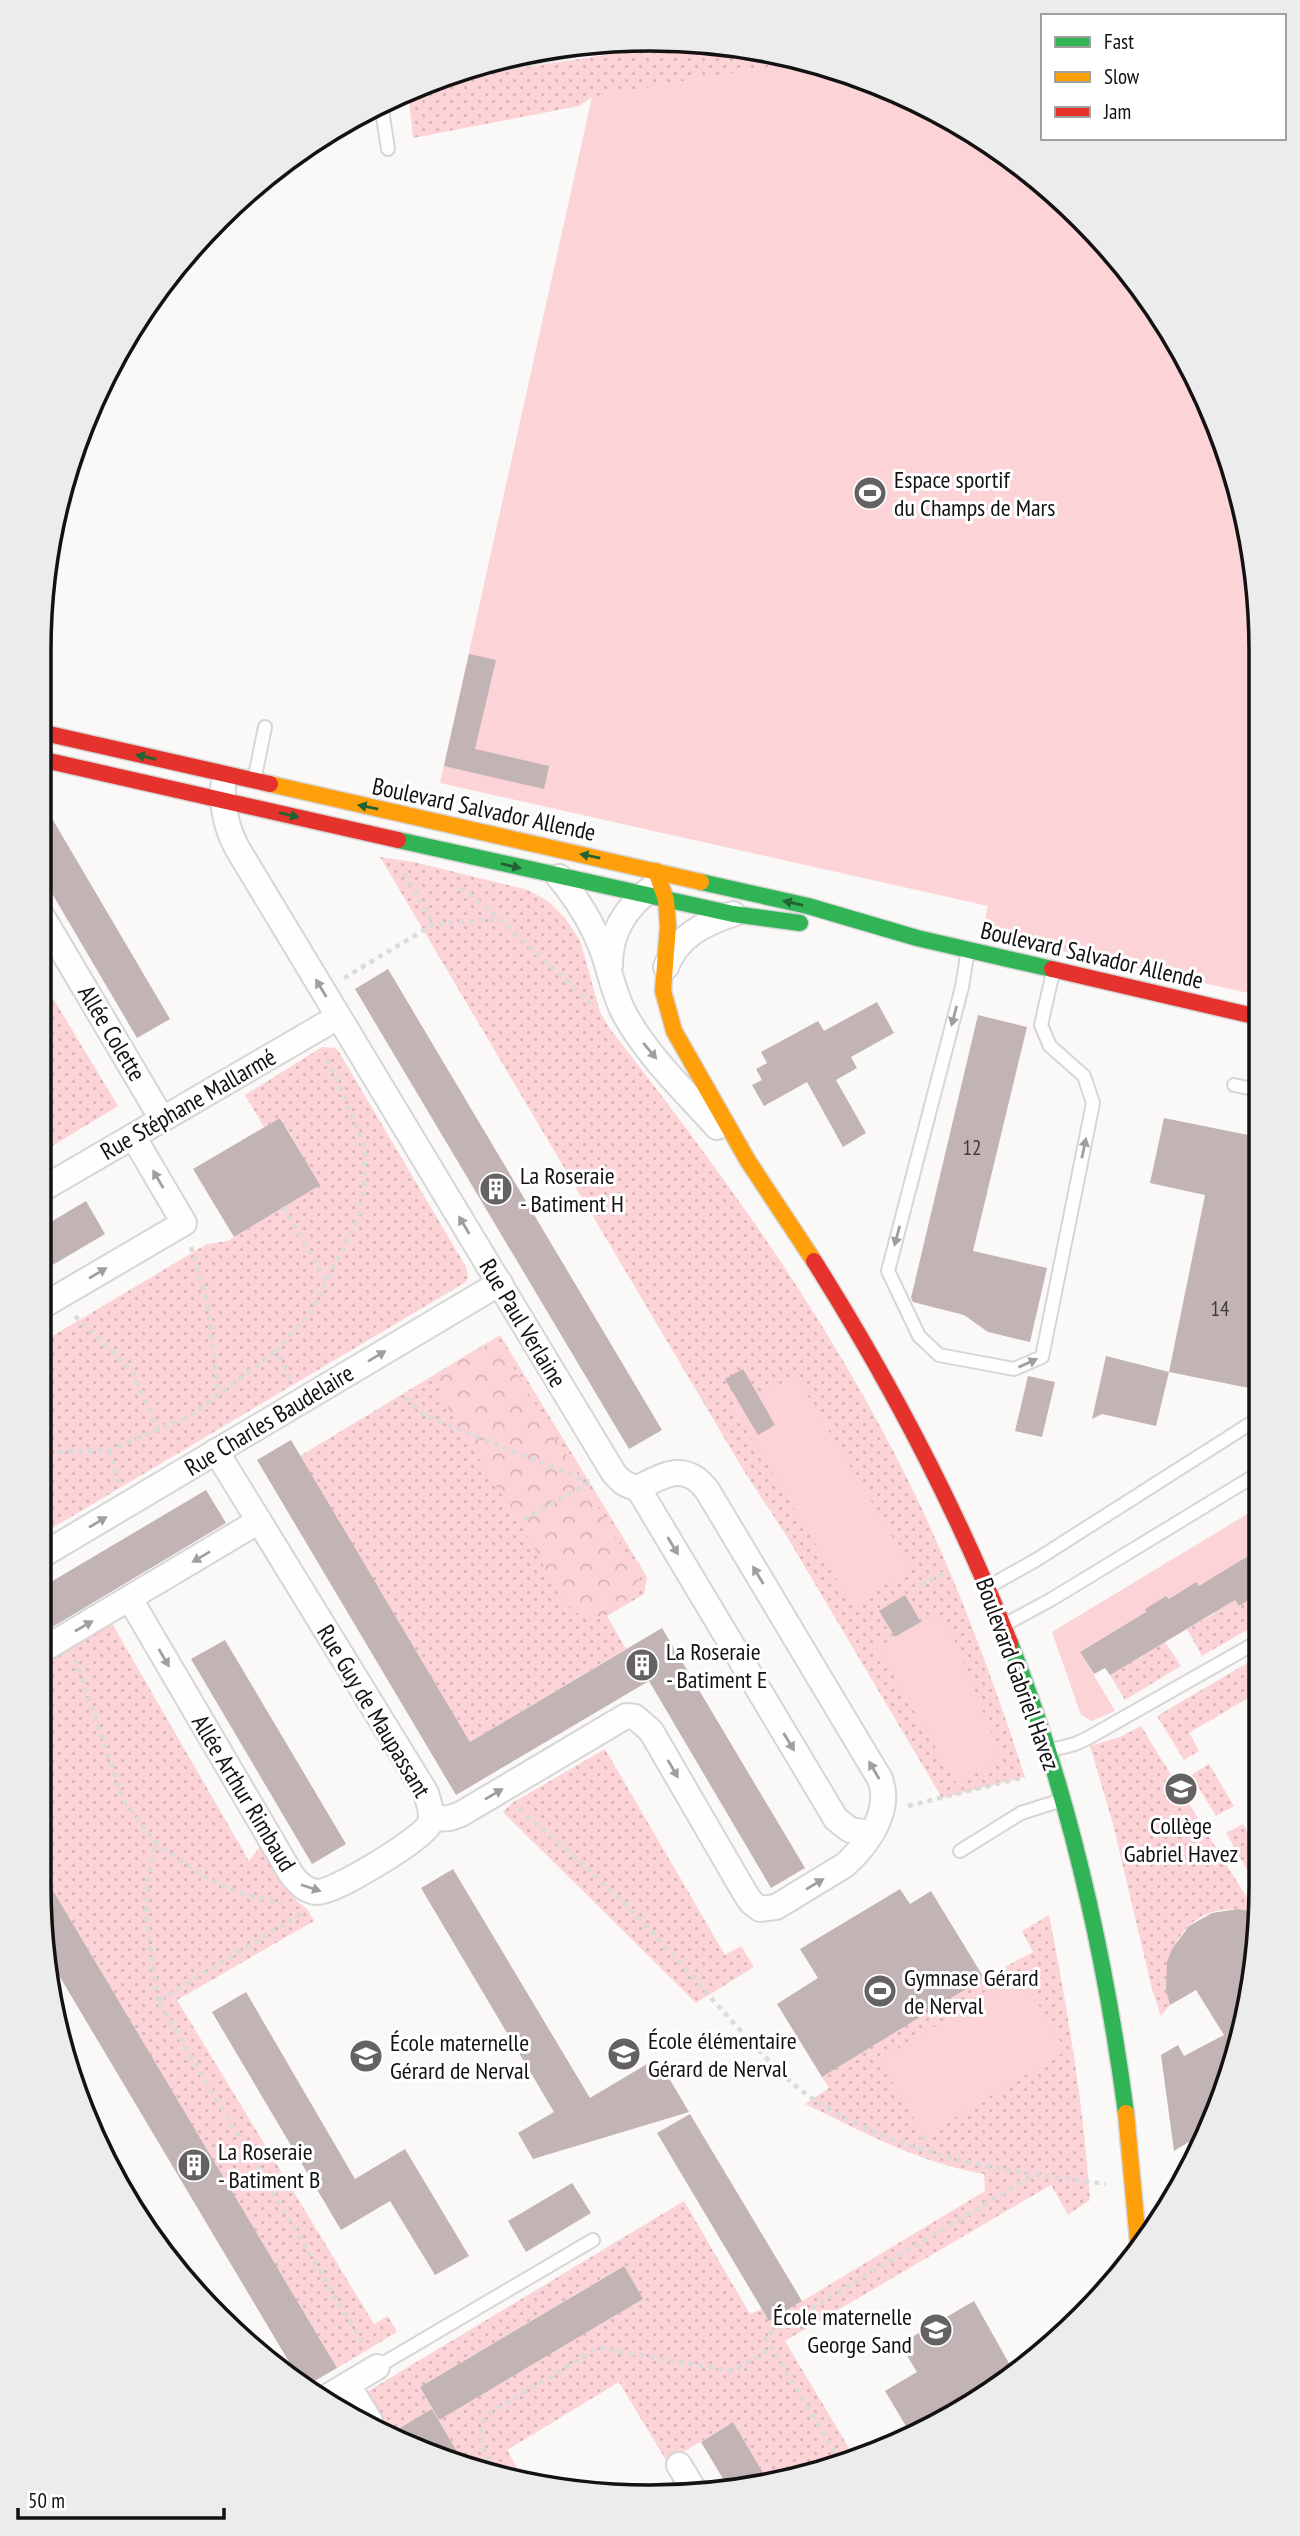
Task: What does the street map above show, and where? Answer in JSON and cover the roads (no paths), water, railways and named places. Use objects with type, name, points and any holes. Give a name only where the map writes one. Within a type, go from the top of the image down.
[{"type":"street","name":"Boulevard Salvador Allende","points":[[51,736],[254,781],[659,884],[733,914],[917,938]]},
{"type":"street","name":"Boulevard Salvador Allende","points":[[51,761],[559,877],[659,884],[808,906],[917,938],[1249,1015]]},
{"type":"street","name":"Rue Paul Verlaine","points":[[224,775],[222,800],[227,825],[237,848],[612,1470],[620,1481],[638,1488],[835,1819],[850,1830],[876,1823]]},
{"type":"street","name":"Boulevard Gabriel Havez","points":[[559,877],[578,902],[595,932],[608,1002],[626,1016],[643,1043],[748,1161]]},
{"type":"street","name":"Boulevard Gabriel Havez","points":[[659,884],[668,926],[663,974],[664,1002],[674,1031],[748,1161],[816,1263],[884,1380],[937,1482],[1004,1625],[1048,1751],[1094,1928],[1113,2033],[1133,2172],[1137,2234]]},
{"type":"street","points":[[608,1002],[613,936],[625,914],[659,884]]},
{"type":"street","points":[[663,974],[668,960],[684,939],[705,925],[733,914]]},
{"type":"street","name":"Allée Colette","points":[[51,930],[163,1119]]},
{"type":"street","name":"Rue Stéphane Mallarmé","points":[[51,1184],[338,1017]]},
{"type":"street","points":[[51,1301],[184,1223],[133,1136]]},
{"type":"street","name":"Rue Charles Baudelaire","points":[[51,1550],[500,1283]]},
{"type":"street","name":"Rue Guy de Maupassant","points":[[216,1451],[426,1793],[431,1819],[450,1818],[461,1814],[626,1716],[635,1717],[650,1731],[745,1893],[760,1909],[776,1907],[845,1865],[855,1856],[876,1823]]},
{"type":"street","points":[[638,1488],[672,1472],[684,1472],[701,1482],[880,1779],[885,1791],[876,1823]]},
{"type":"street","points":[[51,1645],[259,1521]]},
{"type":"street","name":"Allée Arthur Rimbaud","points":[[130,1599],[291,1874],[300,1885],[310,1891],[329,1891],[407,1846],[427,1828],[431,1819]]},
{"type":"street","points":[[333,2394],[377,2367]]},
{"type":"street","points":[[348,2385],[365,2413]]},
{"type":"street","points":[[679,2465],[690,2484]]},
{"type":"lane","points":[[383,114],[388,149]]},
{"type":"lane","points":[[248,805],[265,727]]},
{"type":"lane","points":[[968,949],[962,986],[888,1271],[919,1336],[939,1355],[1014,1369],[1042,1357],[1093,1103],[1084,1076],[1050,1046],[1041,1025],[1053,969]]},
{"type":"lane","points":[[1234,1085],[1249,1088]]},
{"type":"lane","points":[[988,1587],[1037,1560],[1249,1424]]},
{"type":"lane","points":[[1004,1625],[1052,1599],[1249,1479]]},
{"type":"lane","points":[[1048,1751],[1088,1738],[1249,1647]]},
{"type":"lane","points":[[960,1851],[1021,1813],[1062,1800]]},
{"type":"lane","points":[[377,2367],[593,2240]]},
{"type":"place","name":"Espace sportif du Champs de Mars","points":[[870,493]]},
{"type":"place","name":"La Roseraie - Batiment H","points":[[496,1189]]},
{"type":"place","name":"La Roseraie - Batiment E","points":[[642,1665]]},
{"type":"place","name":"Collège Gabriel Havez","points":[[1181,1789]]},
{"type":"place","name":"Gymnase Gérard de Nerval","points":[[880,1991]]},
{"type":"place","name":"École élémentaire Gérard de Nerval","points":[[624,2054]]},
{"type":"place","name":"École maternelle Gérard de Nerval","points":[[366,2056]]},
{"type":"place","name":"La Roseraie - Batiment B","points":[[194,2165]]},
{"type":"place","name":"École maternelle George Sand","points":[[936,2330]]}]
